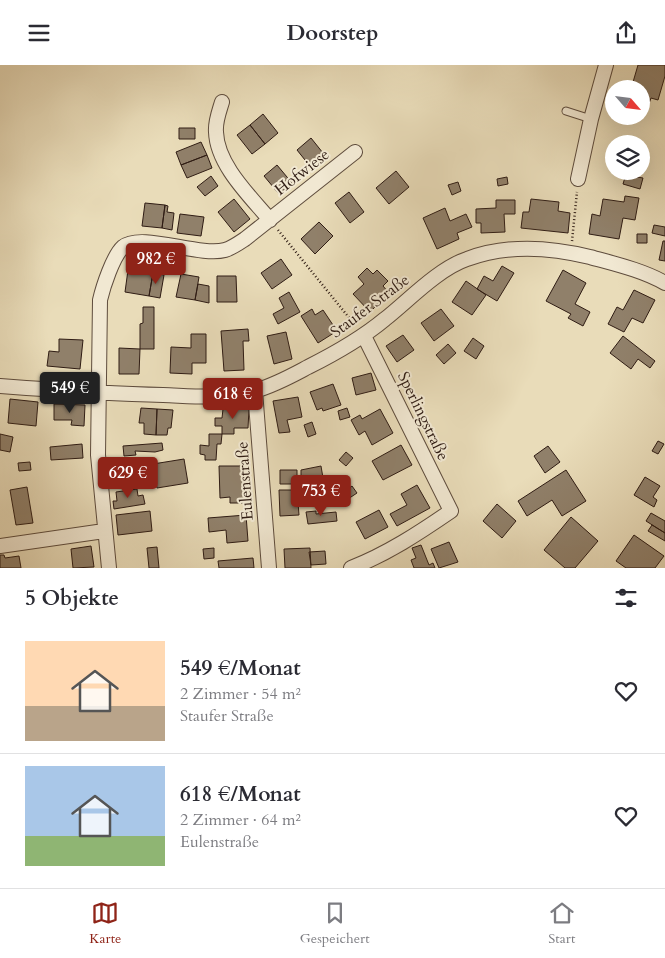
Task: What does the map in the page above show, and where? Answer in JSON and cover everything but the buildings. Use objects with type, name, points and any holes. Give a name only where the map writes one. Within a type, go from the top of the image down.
[{"type":"street","points":[[578,179],[606,65]]},
{"type":"street","name":"Hofwiese","points":[[222,103],[217,117],[215,132],[218,147],[241,187],[270,220]]},
{"type":"street","name":"Hofwiese","points":[[99,393],[100,300],[105,282],[118,253],[123,247],[131,243],[144,243],[210,252],[225,250],[246,239],[356,152]]},
{"type":"street","name":"Staufer Straße","points":[[0,386],[99,393],[228,396],[255,391],[280,382],[344,349],[364,336],[417,292],[451,267],[466,259],[510,250],[545,248],[570,252],[627,267],[665,283]]},
{"type":"street","name":"Sperlingstraße","points":[[351,568],[374,559],[406,541],[451,511],[364,336]]},
{"type":"street","name":"Eulenstraße","points":[[255,391],[269,568]]},
{"type":"street","points":[[99,393],[98,455],[109,568]]},
{"type":"street","points":[[0,545],[104,531]]},
{"type":"lane","points":[[566,111],[592,119]]},
{"type":"path","points":[[570,252],[578,179]]},
{"type":"path","points":[[270,220],[364,336]]}]
